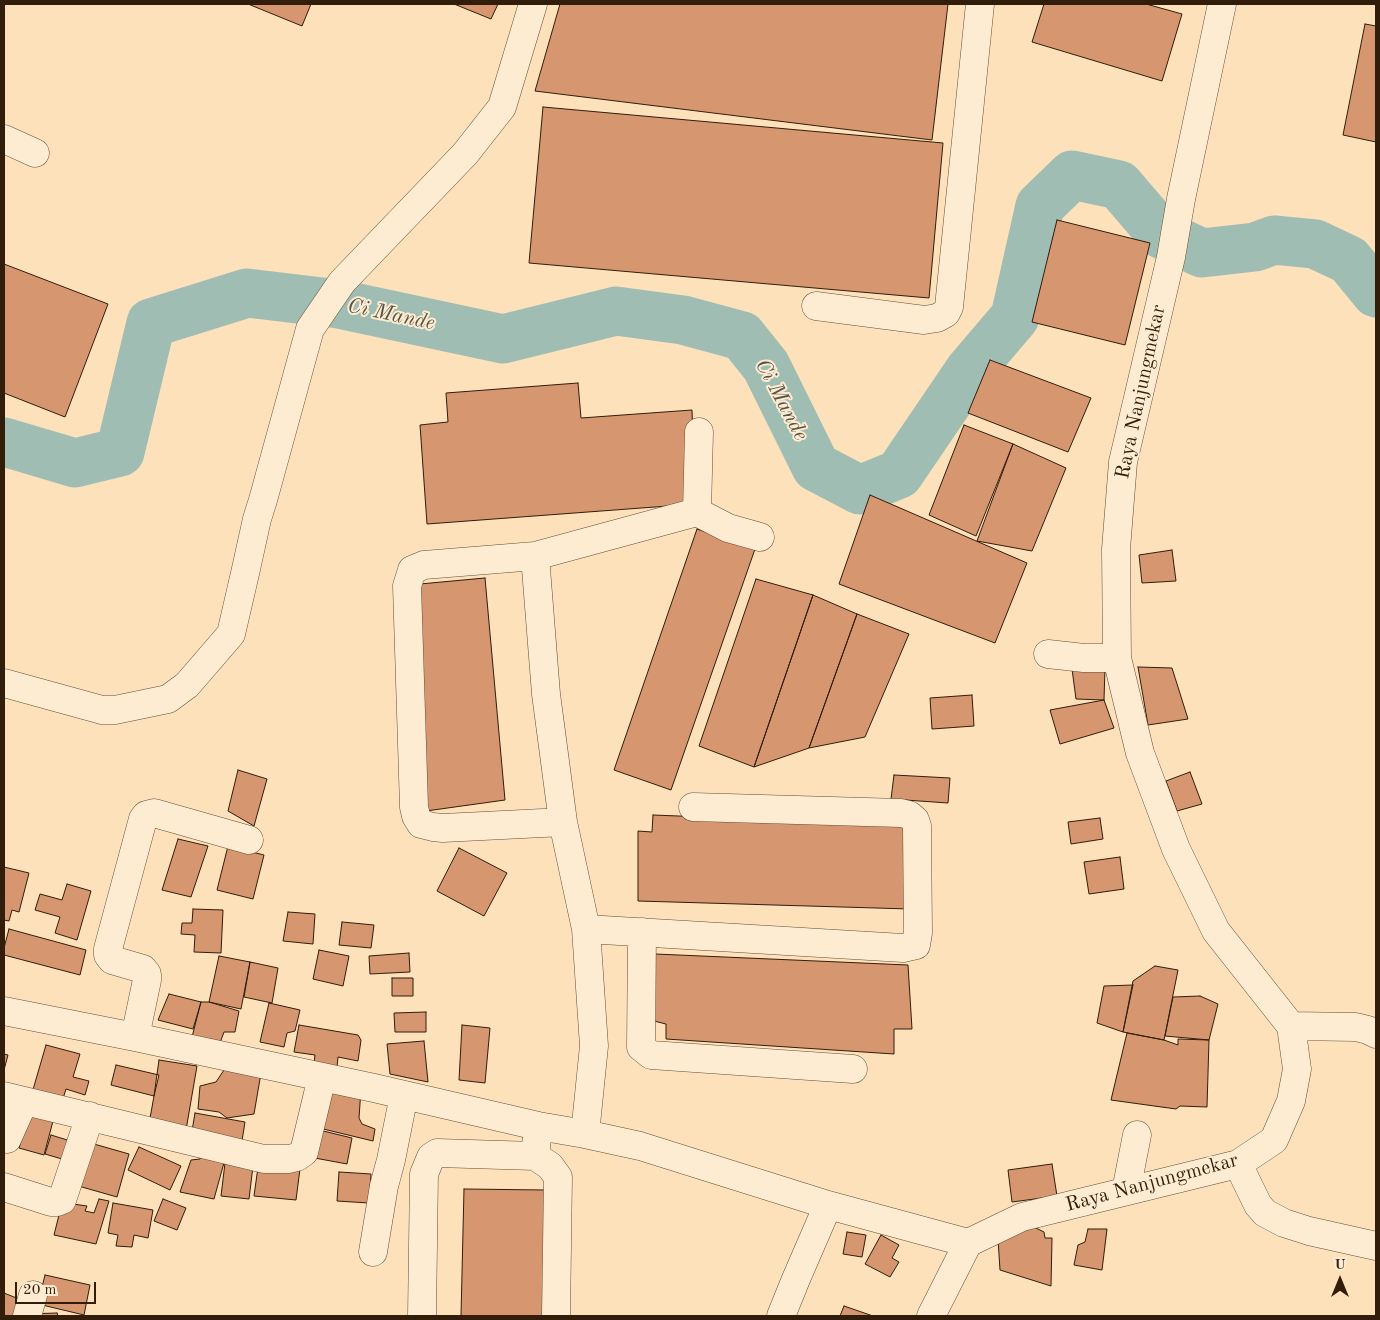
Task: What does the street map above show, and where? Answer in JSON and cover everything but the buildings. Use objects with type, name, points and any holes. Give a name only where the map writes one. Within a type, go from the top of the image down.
[{"type":"street","points":[[4,683],[102,710],[115,710],[168,699],[187,685],[231,634],[257,519],[310,329],[342,282],[465,154],[502,108],[533,4]]},
{"type":"street","points":[[816,306],[924,320],[937,318],[946,313],[949,307],[980,4]]},
{"type":"street","name":"Raya Nanjungmekar","points":[[968,1243],[1022,1217],[1238,1164],[1274,1140],[1291,1101],[1297,1069],[1291,1026],[1216,931],[1176,849],[1140,753],[1117,658],[1116,549],[1123,462],[1171,257],[1181,199],[1222,4]]},
{"type":"street","points":[[4,139],[35,154]]},
{"type":"street","points":[[697,512],[699,432]]},
{"type":"street","points":[[563,822],[443,828],[421,824],[416,816],[414,807],[407,586],[412,570],[424,565],[535,556],[697,512],[728,528],[760,537]]},
{"type":"street","points":[[535,556],[546,694],[563,822],[586,929],[594,1046],[585,1134]]},
{"type":"street","points":[[1048,654],[1084,658],[1117,658]]},
{"type":"street","points":[[586,929],[903,948],[916,945],[918,933],[918,835],[915,820],[909,815],[901,813],[693,807]]},
{"type":"street","points":[[135,1037],[147,974],[143,970],[112,960],[108,956],[108,949],[143,819],[146,815],[154,813],[249,840]]},
{"type":"street","points":[[642,932],[641,1047],[651,1055],[853,1069]]},
{"type":"street","points":[[4,1011],[135,1037],[538,1126],[640,1146],[828,1205],[968,1243],[931,1316]]},
{"type":"street","points":[[1291,1026],[1356,1027],[1376,1034]]},
{"type":"street","points":[[6,1139],[14,1098],[264,1159],[289,1159],[297,1157],[304,1152],[322,1077]]},
{"type":"street","points":[[373,1252],[384,1186],[404,1095]]},
{"type":"street","points":[[4,1187],[51,1202],[62,1200],[90,1116]]},
{"type":"street","points":[[535,1156],[538,1126]]},
{"type":"street","points":[[1126,1191],[1137,1135]]},
{"type":"street","points":[[422,1316],[424,1174],[431,1157],[437,1153],[535,1156],[550,1166],[558,1178],[556,1316]]},
{"type":"street","points":[[1238,1164],[1258,1206],[1265,1213],[1284,1223],[1309,1231],[1376,1246]]},
{"type":"street","points":[[781,1316],[828,1205]]},
{"type":"waterway","name":"Ci Mande","points":[[4,442],[75,463],[120,452],[151,323],[247,293],[339,304],[503,339],[616,311],[683,320],[742,336],[766,366],[816,467],[860,490],[899,474],[969,371],[1015,317],[1040,206],[1072,175],[1119,185],[1161,234],[1202,253],[1255,247],[1274,240],[1315,244],[1349,260],[1376,293]]}]
